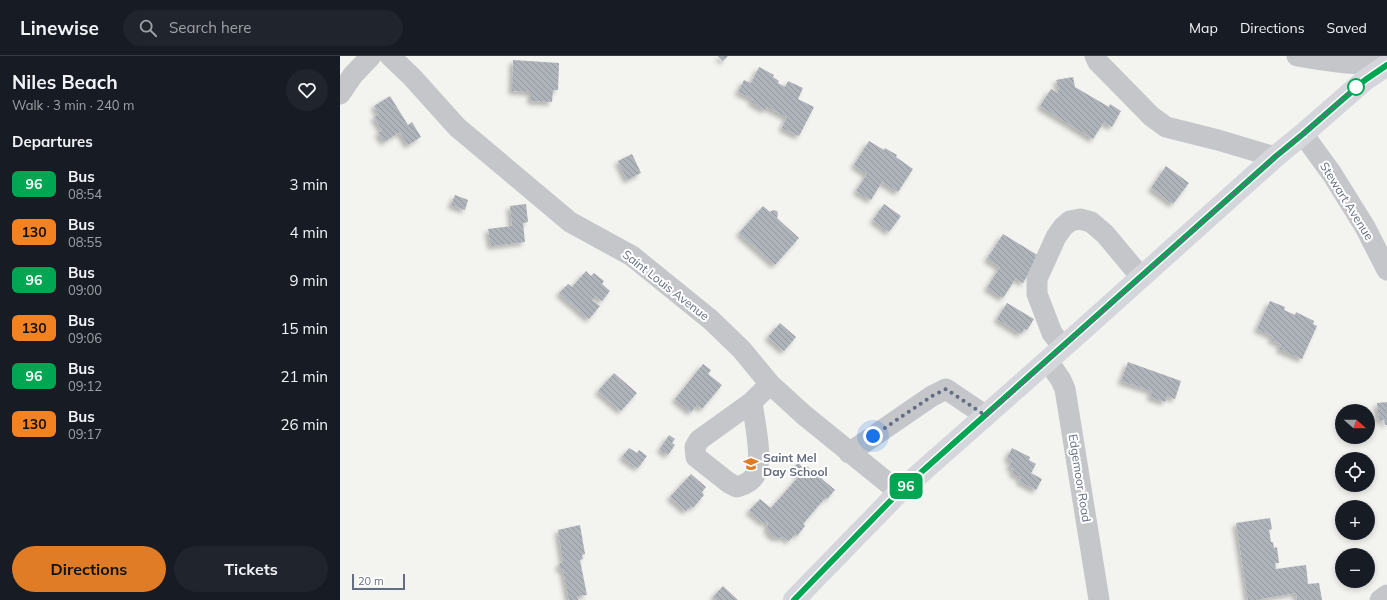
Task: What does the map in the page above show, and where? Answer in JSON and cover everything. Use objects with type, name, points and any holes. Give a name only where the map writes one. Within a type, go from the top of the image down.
[{"type":"main road","points":[[794,600],[899,492],[1056,354],[1275,157],[1365,80],[1387,64]]},
{"type":"street","points":[[340,94],[353,75],[371,56]]},
{"type":"street","name":"Saint Louis Avenue","points":[[390,56],[412,77],[457,127],[570,222],[632,256],[711,320],[742,350],[770,384],[849,453],[899,492]]},
{"type":"street","points":[[1095,56],[1098,62],[1151,116],[1166,127],[1218,140],[1275,157]]},
{"type":"street","points":[[1297,56],[1352,64],[1387,64]]},
{"type":"street","name":"Stewart Avenue","points":[[1303,134],[1332,174],[1361,220],[1387,270]]},
{"type":"street","name":"Edgemoor Road","points":[[1099,600],[1065,390],[1061,380],[1052,333],[1037,294],[1038,279],[1056,237],[1063,227],[1070,221],[1080,219],[1091,222],[1105,234],[1141,277]]},
{"type":"street","points":[[752,402],[770,384]]},
{"type":"street","points":[[849,453],[932,396],[946,389],[986,416]]},
{"type":"street","points":[[1380,600],[1387,595]]},
{"type":"building","points":[[718,56],[728,56],[723,61]]},
{"type":"building","points":[[513,60],[559,63],[558,90],[553,90],[552,102],[531,101],[531,92],[512,91]]},
{"type":"building","points":[[759,67],[774,75],[773,77],[779,81],[778,83],[785,87],[788,81],[803,88],[798,99],[814,107],[799,136],[782,128],[787,117],[767,107],[765,110],[751,102],[753,99],[738,92],[744,80],[751,83]]},
{"type":"building","points":[[1073,77],[1075,87],[1109,107],[1110,104],[1121,111],[1112,127],[1104,122],[1093,139],[1040,106],[1051,89],[1057,93],[1059,89],[1056,80]]},
{"type":"building","points":[[390,96],[408,125],[412,122],[421,137],[408,145],[400,132],[384,142],[378,133],[382,130],[374,117],[379,114],[374,106]]},
{"type":"building","points":[[869,141],[884,150],[885,148],[897,155],[896,157],[913,169],[898,192],[882,182],[871,200],[856,191],[867,174],[854,165]]},
{"type":"building","points":[[632,154],[641,173],[627,180],[618,161]]},
{"type":"building","points":[[1166,166],[1189,183],[1173,204],[1151,188]]},
{"type":"building","points":[[455,195],[468,200],[465,210],[451,205]]},
{"type":"building","points":[[526,204],[528,222],[523,223],[525,242],[491,246],[488,229],[512,226],[510,206]]},
{"type":"building","points":[[884,204],[901,216],[889,232],[873,220]]},
{"type":"building","points":[[763,206],[770,212],[773,210],[777,211],[777,218],[799,238],[775,265],[739,233]]},
{"type":"building","points":[[1003,234],[1039,256],[1023,283],[1016,278],[1003,298],[987,288],[1000,267],[987,259]]},
{"type":"building","points":[[586,271],[591,276],[594,273],[604,281],[602,284],[610,291],[602,301],[596,296],[592,300],[600,306],[589,319],[559,293],[568,284],[572,287]]},
{"type":"building","points":[[1270,301],[1285,307],[1284,310],[1295,315],[1296,312],[1314,321],[1313,324],[1317,326],[1302,359],[1279,349],[1281,344],[1271,340],[1273,336],[1257,329]]},
{"type":"building","points":[[1007,303],[1034,319],[1027,330],[1024,329],[1021,334],[997,319]]},
{"type":"building","points":[[780,323],[796,337],[784,351],[768,337]]},
{"type":"building","points":[[1128,362],[1181,381],[1175,399],[1167,396],[1165,402],[1150,397],[1152,391],[1121,381]]},
{"type":"building","points":[[703,364],[711,370],[708,374],[722,385],[702,409],[697,405],[691,412],[675,399]]},
{"type":"building","points":[[614,373],[637,393],[621,411],[598,391]]},
{"type":"building","points":[[1387,402],[1387,425],[1385,425],[1384,420],[1379,420],[1377,403]]},
{"type":"building","points":[[669,435],[675,439],[672,443],[675,445],[668,455],[660,449]]},
{"type":"building","points":[[629,448],[637,453],[639,450],[647,456],[638,468],[622,457]]},
{"type":"building","points":[[1012,448],[1030,457],[1029,460],[1036,464],[1031,473],[1042,479],[1036,490],[1019,481],[1021,478],[1012,473],[1014,469],[1009,467],[1012,461],[1007,458]]},
{"type":"building","points":[[798,463],[805,469],[807,466],[835,490],[827,499],[825,498],[803,524],[805,526],[797,536],[795,534],[789,541],[784,537],[778,538],[772,536],[767,529],[768,523],[766,521],[764,523],[749,511],[760,499],[771,508],[800,475],[793,468]]},
{"type":"building","points":[[691,474],[706,487],[702,492],[704,495],[693,508],[691,506],[686,511],[670,497]]},
{"type":"building","points":[[1270,518],[1272,529],[1269,530],[1271,542],[1273,542],[1274,548],[1277,547],[1279,563],[1275,563],[1276,569],[1306,565],[1308,584],[1319,583],[1322,600],[1297,600],[1296,593],[1260,600],[1248,600],[1236,523]]},
{"type":"building","points":[[580,525],[585,554],[582,555],[583,559],[580,560],[587,595],[577,596],[578,600],[569,600],[563,570],[560,569],[559,566],[560,563],[563,562],[558,530]]},
{"type":"building","points":[[723,586],[738,600],[717,600],[713,597]]},
{"type":"bus line","name":"96","points":[[794,600],[899,492],[1275,157],[1365,80],[1387,65]]},
{"type":"place","name":"Saint Mel Day School","points":[[751,464]]},
{"type":"route","points":[[873,436],[932,396],[946,389],[986,416],[1275,157],[1356,87]]}]
